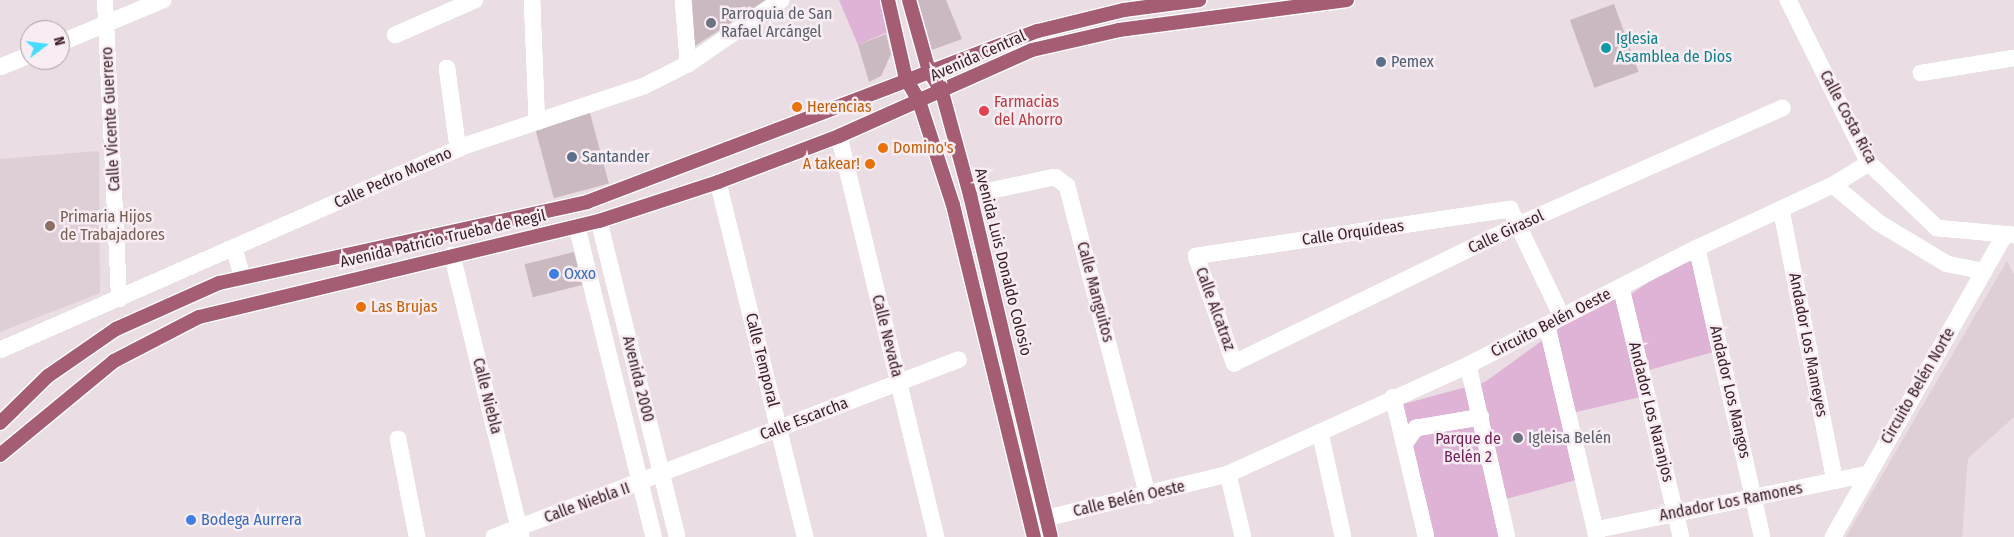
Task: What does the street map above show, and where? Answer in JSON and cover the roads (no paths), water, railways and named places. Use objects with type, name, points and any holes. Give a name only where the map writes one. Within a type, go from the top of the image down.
[{"type":"main road","points":[[888,0],[906,79],[919,101],[990,347],[1034,537]]},
{"type":"main road","name":"Avenida Luis Donaldo Colosio","points":[[909,0],[930,71],[942,92],[970,195],[1051,537]]},
{"type":"main road","name":"Avenida Central","points":[[906,79],[1038,31],[1124,10],[1199,0]]},
{"type":"main road","name":"Avenida Central","points":[[919,101],[1032,50],[1119,30],[1347,0]]},
{"type":"main road","name":"Avenida Patricio Trueba de Regil","points":[[0,423],[48,376],[116,329],[154,309],[242,276],[587,202],[906,79]]},
{"type":"main road","name":"Avenida Patricio Trueba de Regil","points":[[0,455],[114,361],[199,317],[599,221],[718,182],[839,136],[919,101]]},
{"type":"street","name":"Calle Vicente Guerrero","points":[[106,0],[119,299]]},
{"type":"street","points":[[70,39],[163,0]]},
{"type":"street","points":[[395,35],[475,0]]},
{"type":"street","points":[[532,0],[537,122]]},
{"type":"street","points":[[683,0],[688,64]]},
{"type":"street","name":"Calle Pedro Moreno","points":[[0,350],[458,149],[644,86],[688,64],[781,0]]},
{"type":"street","name":"Calle Costa Rica","points":[[1788,0],[1869,163],[1937,228],[2009,235]]},
{"type":"street","points":[[1921,73],[2014,58]]},
{"type":"street","points":[[0,67],[20,59]]},
{"type":"street","points":[[447,68],[458,149]]},
{"type":"street","name":"Calle Girasol","points":[[1234,363],[1518,225],[1782,108]]},
{"type":"street","name":"Calle Nevada","points":[[839,136],[936,537]]},
{"type":"street","name":"Circuito Belén Oeste","points":[[1228,474],[1393,397],[1468,366],[1697,248],[1833,185],[1869,163]]},
{"type":"street","name":"Calle Manguitos","points":[[970,195],[1055,177],[1067,186],[1148,496]]},
{"type":"street","name":"Calle Temporal","points":[[718,182],[805,537]]},
{"type":"street","points":[[1833,185],[1879,224],[1947,264],[1984,271]]},
{"type":"street","name":"Calle Orquídeas","points":[[1196,256],[1510,209],[1518,225]]},
{"type":"street","name":"Andador Los Mameyes","points":[[1781,209],[1835,481]]},
{"type":"street","name":"Avenida 2000","points":[[599,221],[651,479],[654,537]]},
{"type":"street","points":[[1518,225],[1562,317]]},
{"type":"street","name":"Avenida 2000","points":[[577,227],[651,479],[677,537]]},
{"type":"street","name":"Circuito Belén Norte","points":[[1833,537],[1867,474],[1984,271],[2009,235]]},
{"type":"street","points":[[234,248],[242,276]]},
{"type":"street","name":"Andador Los Mangos","points":[[1697,248],[1762,537]]},
{"type":"street","name":"Calle Niebla","points":[[452,255],[520,532]]},
{"type":"street","name":"Calle Alcatraz","points":[[1196,256],[1234,363]]},
{"type":"street","name":"Andador Los Naranjos","points":[[1621,287],[1681,537]]},
{"type":"street","points":[[1547,326],[1596,533]]},
{"type":"street","name":"Calle Escarcha","points":[[651,479],[958,360]]},
{"type":"street","points":[[1468,366],[1507,537]]},
{"type":"street","points":[[1393,397],[1426,537]]},
{"type":"street","points":[[1405,442],[1416,428],[1481,417]]},
{"type":"street","points":[[1320,432],[1343,537]]},
{"type":"street","points":[[398,439],[417,537]]},
{"type":"street","points":[[1228,474],[1243,537]]},
{"type":"street","name":"Calle Belén Oeste","points":[[1030,522],[1148,496],[1228,474]]},
{"type":"street","name":"Andador Los Ramones","points":[[1596,533],[1676,513],[1867,474]]},
{"type":"street","name":"Calle Niebla II","points":[[494,537],[520,532],[651,479]]},
{"type":"place","name":"Parroquia de San Rafael Arcángel","points":[[711,23]]},
{"type":"place","name":"Iglesia Asamblea de Dios","points":[[1606,48]]},
{"type":"place","name":"Pemex","points":[[1381,62]]},
{"type":"place","name":"Herencias","points":[[797,107]]},
{"type":"place","name":"Farmacias del Ahorro","points":[[984,111]]},
{"type":"place","name":"Domino's","points":[[883,148]]},
{"type":"place","name":"Santander","points":[[572,157]]},
{"type":"place","name":"A takear!","points":[[870,164]]},
{"type":"place","name":"Primaria Hijos de Trabajadores","points":[[50,226]]},
{"type":"place","name":"Oxxo","points":[[554,274]]},
{"type":"place","name":"Las Brujas","points":[[361,307]]},
{"type":"place","name":"Igleisa Belén","points":[[1518,438]]},
{"type":"place","name":"Bodega Aurrera","points":[[191,520]]},
{"type":"park label","name":"Parque de Belén 2","points":[[1468,448]]}]
